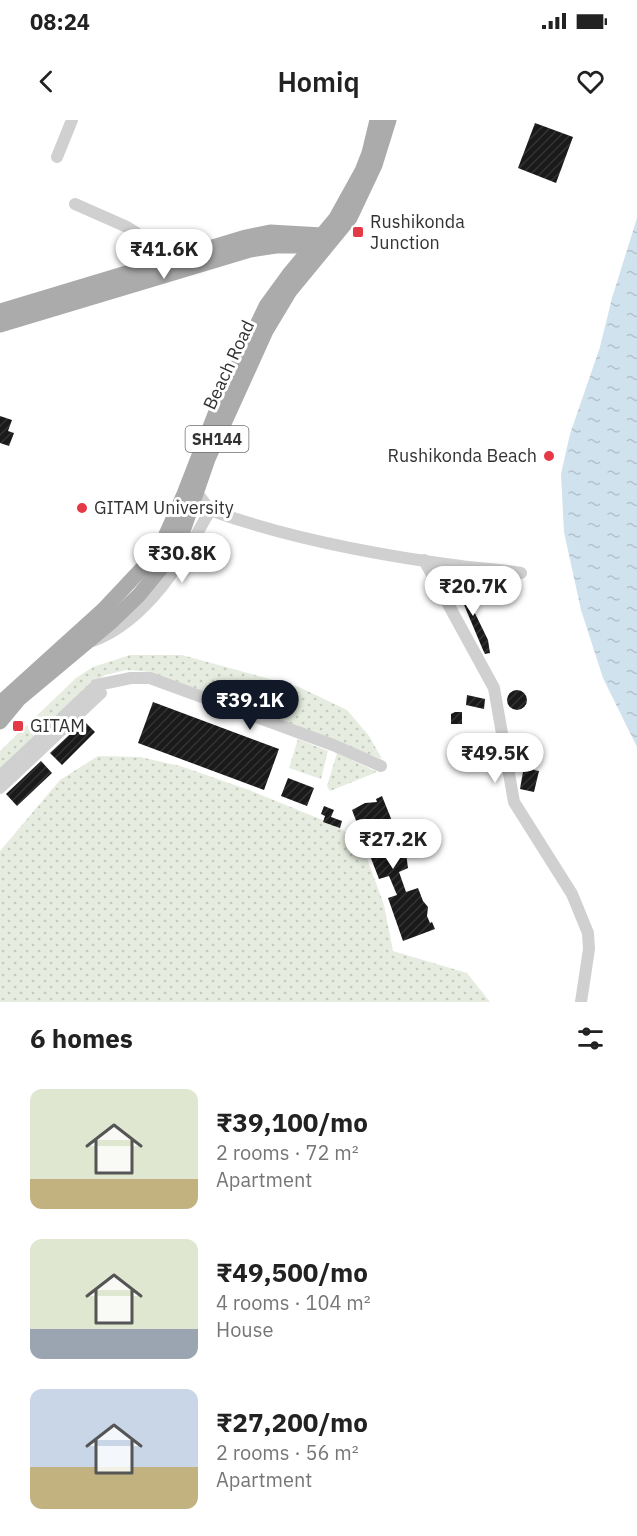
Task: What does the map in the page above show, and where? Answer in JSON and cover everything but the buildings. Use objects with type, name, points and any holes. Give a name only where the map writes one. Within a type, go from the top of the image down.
[{"type":"main road","name":"SH144","points":[[0,703],[105,608],[151,559],[164,539],[217,409],[266,306],[323,243],[362,171],[377,120]]},
{"type":"main road","name":"Beach Road","points":[[0,722],[19,699],[139,595],[171,556],[182,534],[208,459],[266,331],[323,243],[350,218],[375,165],[389,120]]},
{"type":"main road","points":[[0,312],[246,237],[270,232],[323,243]]},
{"type":"main road","points":[[0,325],[250,250],[323,243]]},
{"type":"street","points":[[57,157],[72,120]]},
{"type":"street","points":[[75,204],[127,227],[177,258]]},
{"type":"street","points":[[197,493],[210,510],[242,521],[334,545],[521,573]]},
{"type":"street","points":[[86,643],[110,634],[128,621],[162,586],[189,549],[210,510]]},
{"type":"street","points":[[424,560],[494,688],[514,802],[572,894],[588,933],[589,949],[580,1002]]},
{"type":"street","points":[[0,776],[97,685],[130,678],[150,678],[333,745],[381,766]]},
{"type":"street","points":[[0,788],[101,692],[120,681]]},
{"type":"shaded area","points":[[130,655],[182,655],[299,687],[347,710],[369,736],[382,759],[151,672],[127,670],[105,675],[84,690],[0,770],[0,751],[76,678],[93,667]]},
{"type":"shaded area","points":[[298,739],[328,751],[321,779],[289,768]]},
{"type":"shaded area","points":[[337,753],[377,772],[330,791],[327,786]]},
{"type":"shaded area","points":[[98,756],[140,757],[180,766],[249,790],[337,826],[357,840],[365,853],[384,905],[393,951],[467,973],[490,1002],[0,1002],[0,851],[60,780]]},
{"type":"water","points":[[637,218],[637,747],[603,678],[581,610],[564,532],[561,474],[570,434],[600,347],[612,298]]},
{"type":"place","name":"Rushikonda Junction","points":[[358,232]]},
{"type":"place","name":"Rushikonda Beach","points":[[549,456]]},
{"type":"place","name":"GITAM University","points":[[82,508]]},
{"type":"place","name":"GITAM","points":[[18,726]]}]
